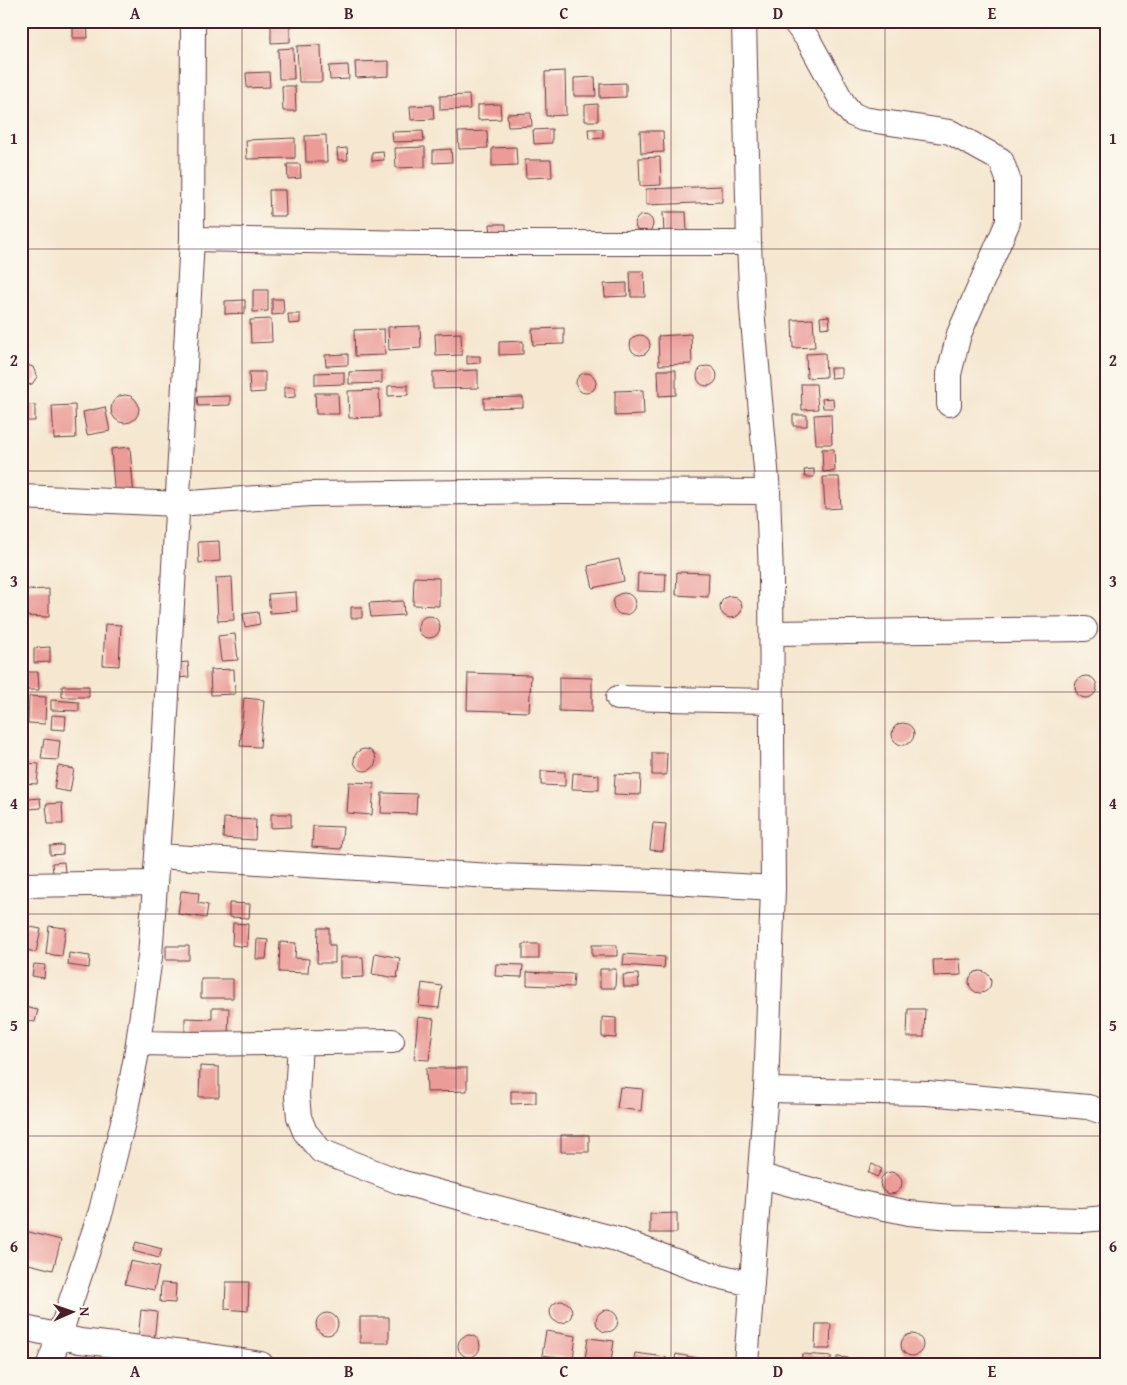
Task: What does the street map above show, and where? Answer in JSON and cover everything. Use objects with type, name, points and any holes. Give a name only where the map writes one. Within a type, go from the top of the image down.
[{"type":"street","points":[[49,1364],[60,1337],[101,1211],[125,1114],[138,1043],[150,957],[164,758],[192,239],[194,21]]},
{"type":"street","points":[[744,21],[752,309],[768,492],[772,633],[773,888],[766,1090],[746,1364]]},
{"type":"street","points":[[794,21],[810,41],[843,103],[852,114],[863,119],[950,132],[1001,160],[1008,179],[1008,222],[959,334],[949,374],[949,404]]},
{"type":"street","points":[[192,239],[420,243],[749,243]]},
{"type":"street","points":[[21,497],[178,504],[310,494],[768,492]]},
{"type":"street","points":[[772,633],[1085,629]]},
{"type":"street","points":[[618,698],[772,701]]},
{"type":"street","points":[[157,856],[492,876],[654,881],[773,888]]},
{"type":"street","points":[[21,885],[154,883]]},
{"type":"street","points":[[138,1043],[392,1041]]},
{"type":"street","points":[[300,1042],[297,1096],[299,1117],[305,1132],[321,1151],[400,1182],[616,1239],[710,1274],[752,1284]]},
{"type":"street","points":[[766,1090],[927,1093],[1088,1107],[1106,1113]]},
{"type":"street","points":[[760,1176],[856,1202],[909,1213],[951,1217],[1082,1220],[1106,1218]]},
{"type":"street","points":[[21,1327],[80,1341],[210,1356],[261,1364]]},
{"type":"building","points":[[73,21],[87,21],[88,38],[73,38]]},
{"type":"building","points":[[290,24],[290,42],[271,43],[271,25]]},
{"type":"building","points":[[321,45],[322,82],[299,82],[297,46]]},
{"type":"building","points":[[293,48],[294,79],[279,79],[278,49]]},
{"type":"building","points":[[389,61],[389,76],[356,78],[355,62]]},
{"type":"building","points":[[348,65],[349,79],[330,80],[329,66]]},
{"type":"building","points":[[565,71],[566,115],[546,116],[545,72]]},
{"type":"building","points":[[269,72],[270,87],[247,88],[246,73]]},
{"type":"building","points":[[595,77],[596,96],[574,96],[574,78]]},
{"type":"building","points":[[626,83],[626,97],[600,98],[600,84]]},
{"type":"building","points":[[282,86],[295,86],[296,111],[283,111]]},
{"type":"building","points":[[469,95],[470,109],[440,110],[440,96]]},
{"type":"building","points":[[500,104],[501,119],[478,120],[478,105]]},
{"type":"building","points":[[598,104],[598,121],[585,121],[585,105]]},
{"type":"building","points":[[433,105],[434,119],[411,120],[410,106]]},
{"type":"building","points":[[531,113],[532,126],[508,127],[507,114]]},
{"type":"building","points":[[552,129],[552,143],[534,144],[533,130]]},
{"type":"building","points":[[588,129],[603,129],[603,138],[589,139]]},
{"type":"building","points":[[423,131],[424,141],[393,142],[392,132]]},
{"type":"building","points":[[487,131],[488,148],[459,149],[458,132]]},
{"type":"building","points":[[640,131],[663,131],[664,152],[641,153]]},
{"type":"building","points":[[326,135],[327,162],[306,162],[305,136]]},
{"type":"building","points":[[295,138],[295,158],[247,159],[246,140]]},
{"type":"building","points":[[425,147],[425,167],[396,168],[395,148]]},
{"type":"building","points":[[516,147],[517,165],[492,166],[492,148]]},
{"type":"building","points":[[347,148],[348,160],[338,160],[337,149]]},
{"type":"building","points":[[451,149],[452,162],[433,163],[433,150]]},
{"type":"building","points":[[383,151],[384,160],[372,161],[372,152]]},
{"type":"building","points":[[660,157],[661,185],[640,186],[639,158]]},
{"type":"building","points":[[525,160],[551,160],[552,177],[526,178]]},
{"type":"building","points":[[287,164],[300,164],[301,178],[288,179]]},
{"type":"building","points":[[722,186],[722,202],[646,205],[646,189]]},
{"type":"building","points":[[269,190],[285,190],[286,216],[270,216]]},
{"type":"building","points":[[663,212],[686,212],[687,233],[664,234]]},
{"type":"building","points":[[640,215],[648,215],[653,220],[651,231],[640,233],[635,228],[635,220]]},
{"type":"building","points":[[490,224],[506,224],[506,236],[491,236]]},
{"type":"building","points":[[630,271],[644,271],[645,297],[631,297]]},
{"type":"building","points":[[627,283],[627,296],[605,297],[604,284]]},
{"type":"building","points":[[253,290],[268,290],[268,311],[253,312]]},
{"type":"building","points":[[272,299],[283,299],[284,314],[272,315]]},
{"type":"building","points":[[245,300],[245,313],[225,314],[225,301]]},
{"type":"building","points":[[288,314],[300,314],[300,323],[289,324]]},
{"type":"building","points":[[829,316],[830,327],[821,328],[820,317]]},
{"type":"building","points":[[271,319],[272,342],[251,343],[250,320]]},
{"type":"building","points":[[813,319],[815,347],[793,348],[792,320]]},
{"type":"building","points":[[420,326],[421,348],[389,350],[388,327]]},
{"type":"building","points":[[564,328],[564,344],[533,345],[532,329]]},
{"type":"building","points":[[384,329],[385,355],[355,356],[354,330]]},
{"type":"building","points":[[461,333],[462,355],[436,356],[435,334]]},
{"type":"building","points":[[691,334],[692,364],[659,365],[658,336]]},
{"type":"building","points":[[640,335],[647,338],[650,345],[647,352],[640,355],[633,352],[630,345],[633,338]]},
{"type":"building","points":[[523,341],[523,354],[499,355],[499,342]]},
{"type":"building","points":[[825,353],[826,377],[807,378],[806,354]]},
{"type":"building","points":[[348,354],[348,365],[326,366],[325,355]]},
{"type":"building","points":[[467,356],[480,356],[480,363],[467,364]]},
{"type":"building","points":[[27,365],[33,367],[37,377],[32,384],[28,385],[21,383],[21,367]]},
{"type":"building","points":[[707,366],[714,369],[717,376],[714,383],[707,386],[700,383],[697,376],[700,369]]},
{"type":"building","points":[[830,368],[841,368],[841,377],[831,378]]},
{"type":"building","points":[[478,370],[478,388],[433,389],[433,372]]},
{"type":"building","points":[[658,370],[676,370],[676,395],[659,396]]},
{"type":"building","points":[[382,371],[382,383],[349,384],[349,372]]},
{"type":"building","points":[[249,372],[265,372],[265,392],[250,393]]},
{"type":"building","points":[[344,372],[344,384],[315,385],[315,373]]},
{"type":"building","points":[[586,373],[593,376],[596,383],[593,390],[586,393],[579,390],[576,383],[579,376]]},
{"type":"building","points":[[801,384],[816,384],[818,409],[802,410]]},
{"type":"building","points":[[408,385],[408,395],[388,396],[388,386]]},
{"type":"building","points":[[284,387],[295,387],[295,397],[284,398]]},
{"type":"building","points":[[379,390],[380,417],[349,418],[348,391]]},
{"type":"building","points":[[643,390],[644,415],[615,416],[615,391]]},
{"type":"building","points":[[315,393],[338,393],[339,414],[316,414]]},
{"type":"building","points":[[125,395],[135,399],[139,409],[135,419],[125,423],[115,419],[111,409],[115,399]]},
{"type":"building","points":[[230,396],[230,405],[198,406],[197,397]]},
{"type":"building","points":[[523,397],[523,407],[484,408],[484,398]]},
{"type":"building","points":[[833,398],[834,408],[823,408],[822,399]]},
{"type":"building","points":[[21,404],[35,405],[35,421],[21,421]]},
{"type":"building","points":[[75,405],[76,438],[54,439],[52,406]]},
{"type":"building","points":[[105,407],[110,431],[87,435],[83,412]]},
{"type":"building","points":[[831,414],[832,444],[816,444],[814,415]]},
{"type":"building","points":[[793,415],[807,415],[807,426],[793,426]]},
{"type":"building","points":[[130,447],[134,498],[115,500],[111,449]]},
{"type":"building","points":[[822,449],[834,449],[835,471],[823,472]]},
{"type":"building","points":[[814,469],[814,477],[805,477],[804,470]]},
{"type":"building","points":[[823,477],[839,477],[841,508],[825,509]]},
{"type":"building","points":[[219,541],[220,561],[199,563],[198,542]]},
{"type":"building","points":[[619,559],[624,581],[593,588],[588,566]]},
{"type":"building","points":[[677,572],[709,573],[708,597],[676,595]]},
{"type":"building","points":[[638,573],[666,574],[665,592],[637,591]]},
{"type":"building","points":[[232,577],[234,620],[218,621],[216,578]]},
{"type":"building","points":[[414,577],[439,578],[439,606],[413,605]]},
{"type":"building","points":[[49,589],[49,617],[23,616],[23,590]]},
{"type":"building","points":[[296,592],[297,611],[270,613],[268,594]]},
{"type":"building","points":[[624,593],[634,600],[635,604],[628,614],[624,615],[614,608],[613,604],[620,594]]},
{"type":"building","points":[[731,596],[741,603],[742,607],[735,617],[731,618],[721,611],[720,607],[727,597]]},
{"type":"building","points":[[403,601],[404,615],[371,617],[369,603]]},
{"type":"building","points":[[351,607],[362,607],[362,618],[351,618]]},
{"type":"building","points":[[258,612],[260,624],[245,627],[243,614]]},
{"type":"building","points":[[429,616],[439,623],[440,627],[433,637],[429,638],[419,631],[418,627],[425,617]]},
{"type":"building","points":[[105,624],[121,625],[119,666],[103,665]]},
{"type":"building","points":[[235,634],[238,660],[221,661],[218,636]]},
{"type":"building","points":[[50,647],[50,662],[34,663],[34,648]]},
{"type":"building","points":[[188,662],[189,677],[177,678],[176,663]]},
{"type":"building","points":[[234,669],[235,694],[211,695],[210,670]]},
{"type":"building","points":[[21,672],[38,672],[39,690],[22,690]]},
{"type":"building","points":[[468,673],[531,675],[529,712],[467,710]]},
{"type":"building","points":[[1086,676],[1096,683],[1097,687],[1090,697],[1086,698],[1076,691],[1075,687],[1082,677]]},
{"type":"building","points":[[559,677],[592,678],[592,712],[559,711]]},
{"type":"building","points":[[62,686],[89,686],[89,697],[62,697]]},
{"type":"building","points":[[29,696],[46,697],[45,724],[28,723]]},
{"type":"building","points":[[244,698],[264,700],[260,747],[240,746]]},
{"type":"building","points":[[51,700],[79,702],[79,711],[51,710]]},
{"type":"building","points":[[52,715],[66,716],[65,730],[51,729]]},
{"type":"building","points":[[903,723],[913,730],[914,734],[907,744],[903,745],[893,738],[892,734],[899,724]]},
{"type":"building","points":[[44,739],[60,741],[58,760],[41,759]]},
{"type":"building","points":[[365,749],[375,756],[376,760],[369,770],[365,771],[355,764],[354,760],[361,750]]},
{"type":"building","points":[[652,753],[667,753],[666,775],[652,775]]},
{"type":"building","points":[[25,763],[39,764],[37,784],[24,783]]},
{"type":"building","points":[[58,766],[74,769],[70,792],[54,789]]},
{"type":"building","points":[[541,771],[565,772],[565,786],[541,785]]},
{"type":"building","points":[[573,773],[599,775],[599,790],[572,789]]},
{"type":"building","points":[[615,774],[641,775],[640,795],[614,794]]},
{"type":"building","points":[[349,782],[374,783],[372,815],[347,813]]},
{"type":"building","points":[[382,793],[417,794],[416,814],[381,813]]},
{"type":"building","points":[[40,798],[41,808],[29,809],[28,799]]},
{"type":"building","points":[[62,803],[63,824],[48,824],[46,804]]},
{"type":"building","points":[[271,814],[291,814],[291,827],[271,828]]},
{"type":"building","points":[[224,818],[256,820],[255,840],[223,838]]},
{"type":"building","points":[[653,823],[666,824],[663,851],[650,850]]},
{"type":"building","points":[[313,826],[343,827],[341,849],[312,847]]},
{"type":"building","points":[[63,845],[63,854],[50,855],[50,846]]},
{"type":"building","points":[[64,862],[65,872],[53,873],[52,863]]},
{"type":"building","points":[[181,891],[199,893],[198,903],[208,905],[206,918],[178,914]]},
{"type":"building","points":[[229,903],[250,904],[249,918],[229,917]]},
{"type":"building","points":[[233,923],[248,924],[247,947],[232,945]]},
{"type":"building","points":[[25,926],[41,929],[36,952],[21,949]]},
{"type":"building","points":[[49,926],[66,928],[62,956],[46,954]]},
{"type":"building","points":[[318,928],[329,928],[329,945],[335,945],[335,963],[317,963]]},
{"type":"building","points":[[257,939],[268,940],[266,959],[256,959]]},
{"type":"building","points":[[280,942],[296,943],[295,958],[309,959],[308,973],[279,972]]},
{"type":"building","points":[[523,944],[539,944],[539,959],[523,959]]},
{"type":"building","points":[[592,945],[617,945],[617,956],[592,956]]},
{"type":"building","points":[[166,946],[189,946],[189,960],[166,960]]},
{"type":"building","points":[[69,953],[90,956],[89,968],[68,965]]},
{"type":"building","points":[[375,953],[400,958],[397,978],[372,974]]},
{"type":"building","points":[[624,954],[665,957],[664,968],[623,965]]},
{"type":"building","points":[[340,957],[363,957],[364,977],[340,978]]},
{"type":"building","points":[[960,959],[961,975],[934,976],[933,960]]},
{"type":"building","points":[[34,964],[45,965],[44,978],[32,976]]},
{"type":"building","points":[[496,964],[523,965],[522,977],[495,976]]},
{"type":"building","points":[[600,969],[616,969],[615,988],[600,988]]},
{"type":"building","points":[[980,971],[990,978],[991,982],[984,992],[980,993],[970,986],[969,982],[976,972]]},
{"type":"building","points":[[527,972],[574,974],[573,987],[527,985]]},
{"type":"building","points":[[638,974],[639,987],[624,987],[623,975]]},
{"type":"building","points":[[201,979],[233,979],[233,998],[201,998]]},
{"type":"building","points":[[422,983],[442,986],[439,1008],[419,1006]]},
{"type":"building","points":[[24,1007],[38,1010],[35,1022],[21,1019]]},
{"type":"building","points":[[212,1008],[229,1008],[228,1036],[185,1035],[185,1018],[212,1019]]},
{"type":"building","points":[[908,1009],[925,1009],[924,1037],[907,1037]]},
{"type":"building","points":[[418,1017],[434,1019],[429,1060],[414,1059]]},
{"type":"building","points":[[602,1017],[616,1018],[616,1038],[602,1037]]},
{"type":"building","points":[[200,1066],[219,1067],[219,1097],[199,1097]]},
{"type":"building","points":[[426,1068],[467,1068],[467,1091],[427,1092]]},
{"type":"building","points":[[620,1087],[643,1089],[641,1111],[617,1108]]},
{"type":"building","points":[[511,1091],[536,1091],[536,1103],[511,1104]]},
{"type":"building","points":[[561,1135],[589,1135],[589,1152],[561,1152]]},
{"type":"building","points":[[872,1164],[882,1169],[877,1177],[868,1172]]},
{"type":"building","points":[[891,1172],[901,1179],[902,1183],[895,1193],[891,1194],[881,1187],[880,1183],[887,1173]]},
{"type":"building","points":[[677,1213],[677,1233],[650,1233],[650,1214]]},
{"type":"building","points":[[21,1230],[61,1240],[53,1270],[21,1262]]},
{"type":"building","points":[[136,1242],[162,1249],[159,1258],[133,1251]]},
{"type":"building","points":[[130,1261],[159,1267],[154,1290],[125,1284]]},
{"type":"building","points":[[226,1282],[249,1282],[248,1311],[225,1309]]},
{"type":"building","points":[[161,1283],[176,1284],[175,1303],[160,1302]]},
{"type":"building","points":[[561,1301],[571,1308],[572,1312],[565,1322],[561,1323],[551,1316],[550,1312],[557,1302]]},
{"type":"building","points":[[141,1310],[157,1312],[154,1341],[138,1340]]},
{"type":"building","points":[[607,1310],[617,1317],[618,1321],[611,1331],[607,1332],[597,1325],[596,1321],[603,1311]]},
{"type":"building","points":[[327,1313],[337,1320],[338,1324],[331,1334],[327,1335],[317,1328],[316,1324],[323,1314]]},
{"type":"building","points":[[360,1317],[389,1317],[389,1343],[360,1343]]},
{"type":"building","points":[[816,1324],[831,1324],[830,1349],[815,1349]]},
{"type":"building","points":[[546,1331],[576,1336],[573,1359],[542,1355]]},
{"type":"building","points":[[912,1334],[922,1341],[923,1345],[916,1355],[912,1356],[902,1349],[901,1345],[908,1335]]},
{"type":"building","points":[[469,1335],[479,1342],[480,1346],[473,1356],[469,1357],[459,1350],[458,1346],[465,1336]]},
{"type":"building","points":[[588,1338],[614,1341],[611,1362],[585,1359]]},
{"type":"building","points":[[635,1353],[666,1357],[665,1364],[633,1364]]},
{"type":"building","points":[[676,1354],[702,1359],[701,1364],[674,1364]]},
{"type":"building","points":[[802,1354],[831,1356],[831,1364],[801,1364]]},
{"type":"building","points":[[837,1357],[848,1358],[848,1364],[836,1364]]},
{"type":"building","points":[[899,1361],[929,1362],[929,1364],[899,1364]]}]
